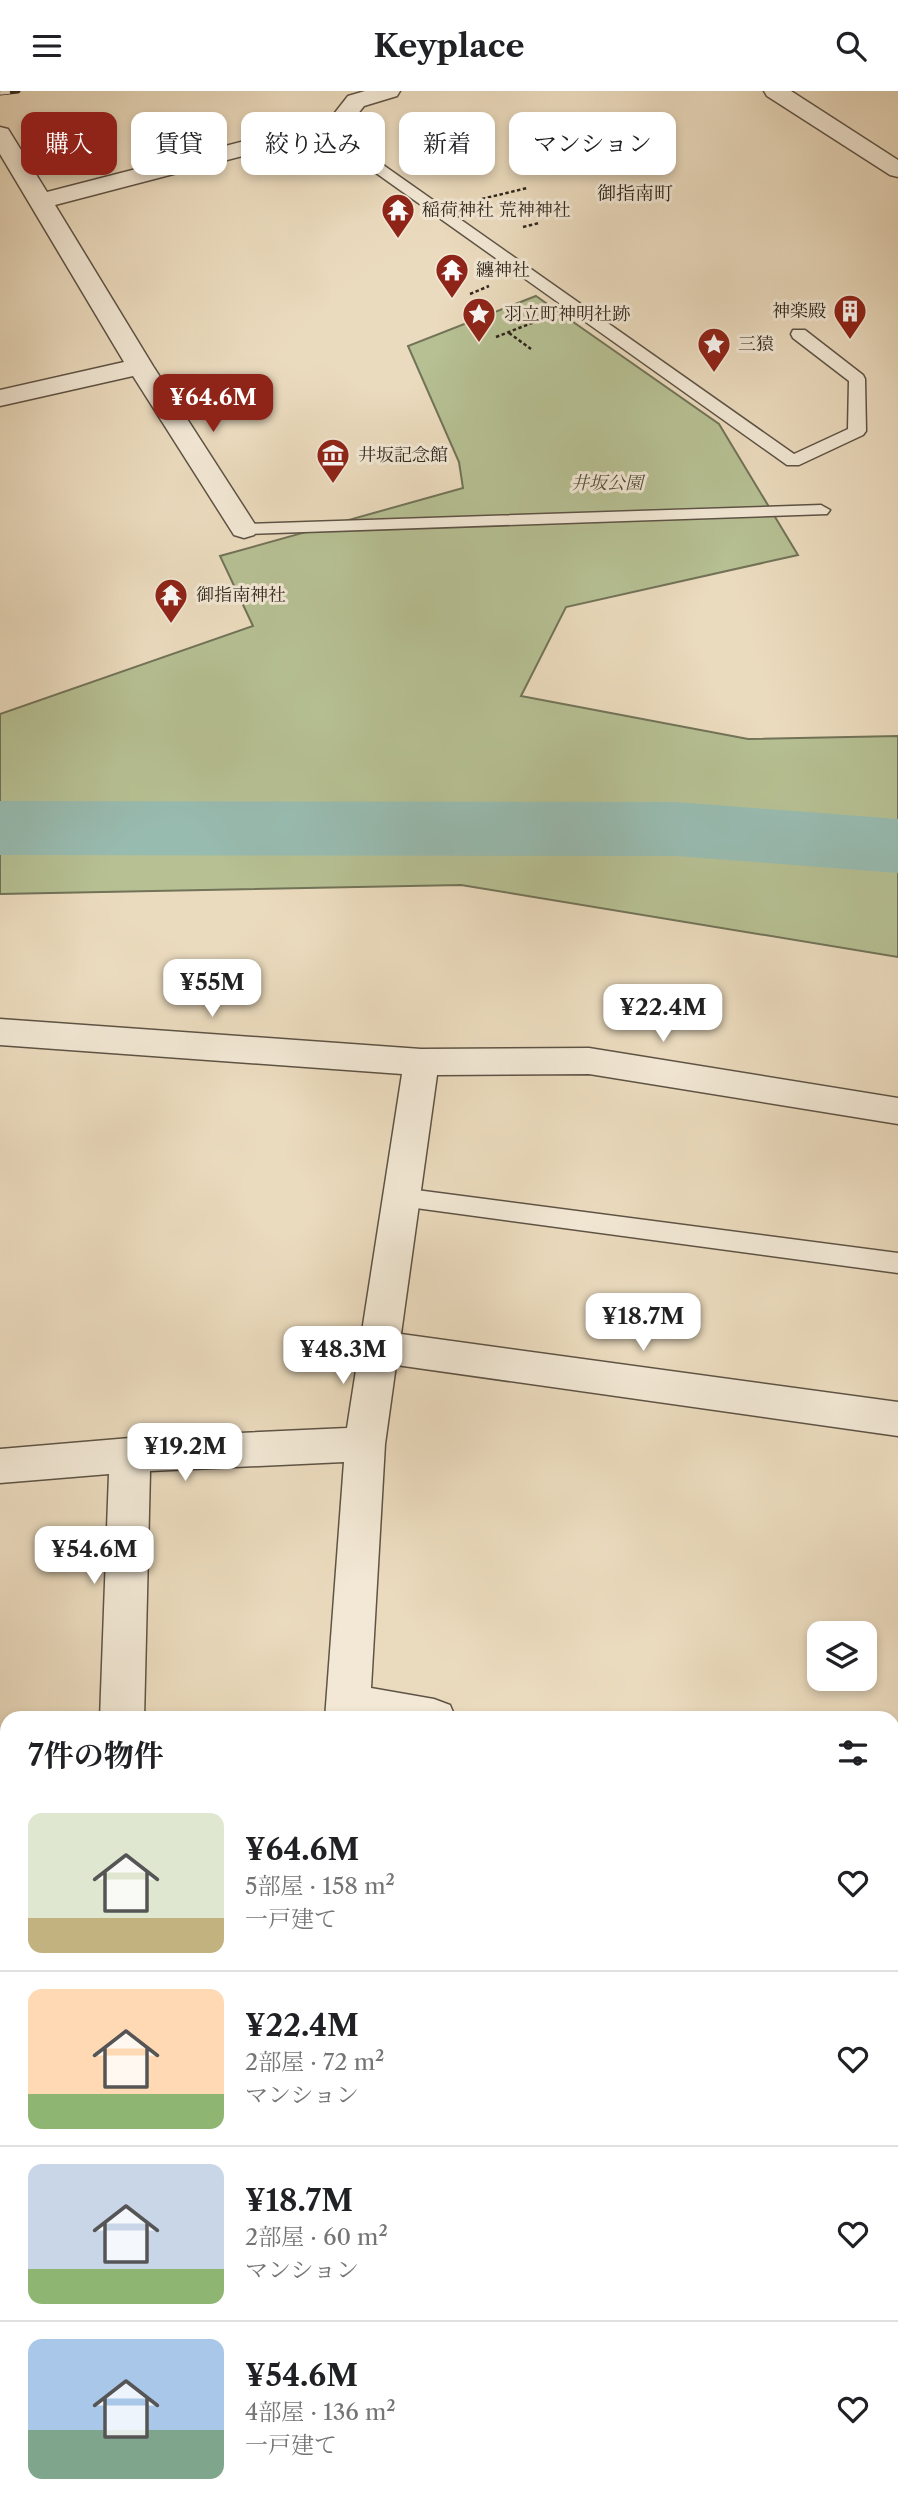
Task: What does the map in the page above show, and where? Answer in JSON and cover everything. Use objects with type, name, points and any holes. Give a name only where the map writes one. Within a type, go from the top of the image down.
[{"type":"street","points":[[345,112],[356,101],[389,91]]},
{"type":"street","points":[[775,91],[898,170]]},
{"type":"street","points":[[0,134],[140,366],[244,529]]},
{"type":"street","points":[[40,201],[241,149]]},
{"type":"street","points":[[0,398],[140,366]]},
{"type":"street","points":[[0,1032],[421,1062],[589,1061],[898,1111]]},
{"type":"street","points":[[348,1711],[365,1444],[421,1062]]},
{"type":"street","points":[[379,1347],[898,1419]]},
{"type":"street","points":[[0,1466],[130,1455],[365,1444]]},
{"type":"street","points":[[122,1711],[130,1455]]},
{"type":"lane","points":[[385,173],[793,461],[857,431],[859,413],[857,379],[799,334]]},
{"type":"lane","points":[[244,529],[821,510]]},
{"type":"lane","points":[[401,1197],[898,1263]]},
{"type":"path","points":[[474,201],[527,188]]},
{"type":"path","points":[[515,229],[539,223]]},
{"type":"path","points":[[508,332],[531,349]]},
{"type":"green space","name":"井坂公園","points":[[536,296],[719,424],[798,555],[566,607],[521,696],[748,739],[898,736],[898,957],[461,885],[0,894],[0,714],[253,626],[220,556],[463,488],[459,462],[408,346]]},
{"type":"waterway","points":[[0,828],[676,829],[898,846]]},
{"type":"railway","points":[[0,93],[18,91]]},
{"type":"place","name":"稲荷神社 荒神神社","points":[[398,240]]},
{"type":"place","name":"纏神社","points":[[452,300]]},
{"type":"place","name":"神楽殿","points":[[850,341]]},
{"type":"place","name":"羽立町神明社跡","points":[[479,344]]},
{"type":"place","name":"三猿","points":[[714,374]]},
{"type":"place","name":"井坂記念館","points":[[333,485]]},
{"type":"place","name":"御指南神社","points":[[171,625]]},
{"type":"district","name":"御指南町","points":[[635,193]]}]
